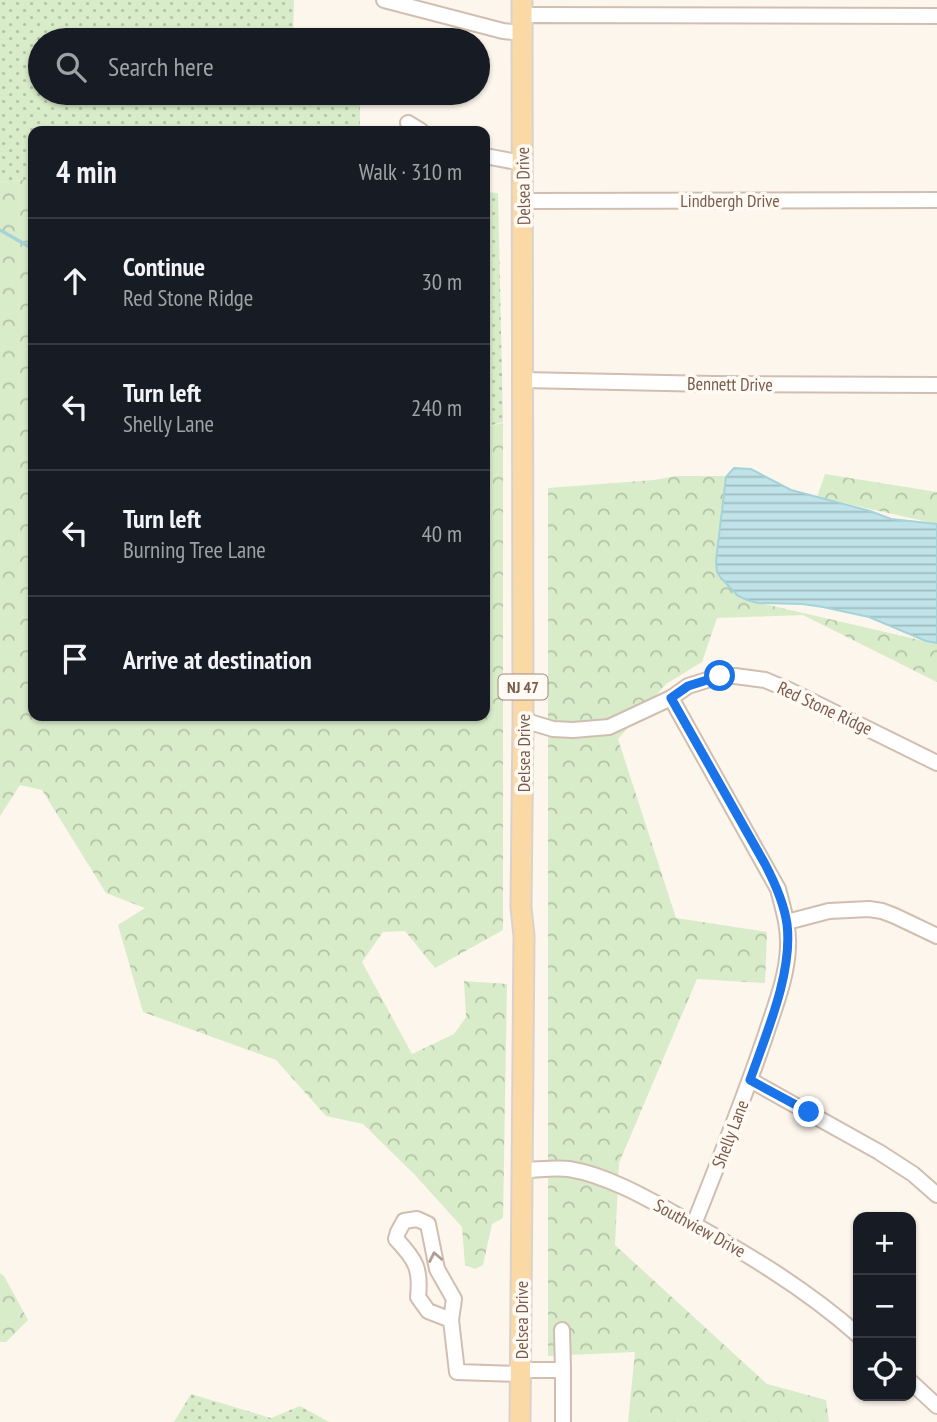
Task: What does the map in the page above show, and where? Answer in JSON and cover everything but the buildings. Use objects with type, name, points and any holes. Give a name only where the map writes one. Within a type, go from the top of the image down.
[{"type":"main road","name":"Delsea Drive","points":[[520,1422],[524,949],[521,907],[522,16]]},
{"type":"street","points":[[384,0],[503,31],[522,16],[937,16]]},
{"type":"street","points":[[408,122],[414,126]]},
{"type":"street","points":[[490,157],[522,163]]},
{"type":"street","name":"Lindbergh Drive","points":[[523,201],[937,200]]},
{"type":"street","name":"Bennett Drive","points":[[523,380],[937,385]]},
{"type":"street","name":"Red Stone Ridge","points":[[523,720],[553,729],[610,727],[671,698],[688,686],[720,676],[735,676],[765,680],[789,690],[937,763]]},
{"type":"street","name":"Shelly Lane","points":[[671,698],[774,881],[787,922],[786,967],[750,1080],[694,1224]]},
{"type":"street","points":[[787,922],[829,911],[869,909],[895,916],[937,936]]},
{"type":"street","points":[[750,1080],[879,1152],[913,1174],[937,1195]]},
{"type":"street","name":"Southview Drive","points":[[521,1170],[569,1169],[626,1189],[755,1259],[853,1331]]},
{"type":"street","points":[[451,1320],[428,1311],[418,1297],[420,1277],[416,1262],[396,1239],[404,1221],[417,1219],[428,1224],[437,1269],[454,1299],[451,1320],[457,1372],[562,1370]]},
{"type":"street","points":[[562,1330],[563,1421]]},
{"type":"street","points":[[916,1387],[937,1406]]},
{"type":"green space","points":[[0,0],[294,0],[293,28],[28,28],[28,105],[360,105],[360,126],[28,126],[28,179],[0,182]]},
{"type":"green space","points":[[28,179],[28,721],[490,721],[490,426],[503,423],[503,930],[435,968],[405,931],[383,932],[362,962],[412,1054],[454,1034],[466,1017],[464,981],[507,984],[503,1218],[492,1224],[483,1265],[475,1269],[465,1265],[462,1227],[415,1175],[363,1124],[326,1116],[276,1060],[143,1012],[118,925],[145,908],[106,893],[42,790],[20,785],[0,816],[0,182]]},
{"type":"green space","points":[[490,192],[498,193],[503,422],[490,426]]},
{"type":"green space","points":[[825,474],[937,492],[937,524],[817,497]]},
{"type":"green space","points":[[676,476],[726,476],[717,572],[747,600],[933,643],[937,640],[937,682],[803,615],[717,618],[702,662],[666,684],[618,739],[676,918],[767,932],[765,983],[697,979],[619,1163],[615,1245],[767,1384],[826,1400],[829,1422],[628,1422],[635,1352],[548,1356],[548,488]]},
{"type":"green space","points":[[0,1273],[28,1320],[6,1342],[0,1342]]},
{"type":"green space","points":[[191,1394],[271,1418],[300,1406],[329,1422],[174,1422]]},
{"type":"water","points":[[734,468],[751,469],[791,490],[891,519],[937,524],[937,643],[869,617],[802,604],[758,603],[738,596],[717,572],[716,561],[726,477]]},
{"type":"waterway","points":[[0,230],[28,246]]},
{"type":"route","points":[[720,676],[688,686],[671,698],[778,889],[787,922],[786,967],[750,1080],[809,1112]]}]
